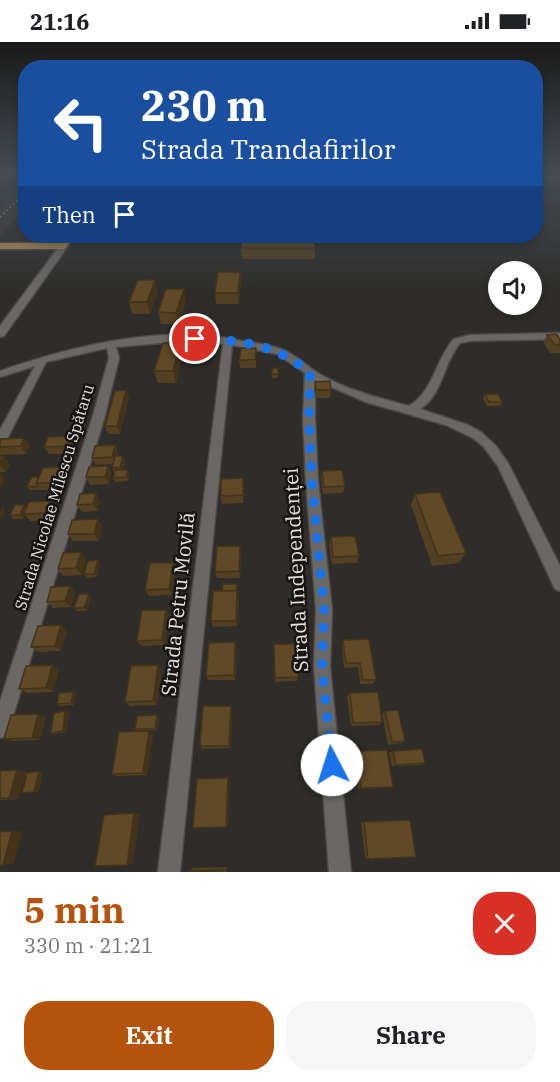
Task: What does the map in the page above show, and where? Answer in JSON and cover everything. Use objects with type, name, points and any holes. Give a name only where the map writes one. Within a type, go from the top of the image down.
[{"type":"main road","points":[[0,334],[66,243]]},
{"type":"main road","points":[[0,246],[64,246]]},
{"type":"street","points":[[412,409],[428,398],[437,383],[440,365],[457,341],[470,338],[560,336]]},
{"type":"street","points":[[0,374],[109,345],[159,339],[228,341],[285,354],[310,373],[376,402],[412,409],[484,440],[496,452],[522,508],[554,566],[560,584]]},
{"type":"street","name":"Strada Petru Movilă","points":[[169,872],[228,341]]},
{"type":"street","name":"Strada Nicolae Milescu Spătaru","points":[[0,729],[98,419],[114,358],[109,345]]},
{"type":"street","points":[[0,441],[42,361]]},
{"type":"street","name":"Strada Independenței","points":[[310,373],[309,418],[312,482],[324,610],[322,667],[340,872]]},
{"type":"shaded area","points":[[0,213],[18,213],[18,217],[0,236]]},
{"type":"building","points":[[242,243],[314,243],[315,248],[241,248]]},
{"type":"building","points":[[218,272],[240,272],[238,293],[215,293]]},
{"type":"building","points":[[138,280],[155,280],[147,302],[129,302]]},
{"type":"building","points":[[166,289],[184,289],[176,313],[158,312]]},
{"type":"building","points":[[556,334],[560,339],[560,345],[555,345],[547,335]]},
{"type":"building","points":[[163,343],[180,343],[173,371],[154,371]]},
{"type":"building","points":[[241,348],[256,348],[255,360],[239,360]]},
{"type":"building","points":[[272,368],[278,368],[278,374],[272,374]]},
{"type":"building","points":[[330,381],[331,390],[316,390],[315,382]]},
{"type":"building","points":[[126,390],[117,426],[105,426],[115,391]]},
{"type":"building","points":[[485,394],[498,394],[502,402],[489,402]]},
{"type":"building","points":[[74,436],[70,446],[44,447],[48,437]]},
{"type":"building","points":[[24,438],[21,446],[0,447],[0,439]]},
{"type":"building","points":[[115,445],[112,457],[92,458],[95,446]]},
{"type":"building","points":[[115,456],[123,456],[120,468],[112,468]]},
{"type":"building","points":[[108,466],[105,477],[86,477],[89,467]]},
{"type":"building","points":[[61,467],[55,483],[36,483],[43,468]]},
{"type":"building","points":[[115,470],[128,470],[126,477],[113,478]]},
{"type":"building","points":[[342,470],[345,486],[324,487],[322,471]]},
{"type":"building","points":[[32,477],[39,477],[36,483],[38,487],[27,486]]},
{"type":"building","points":[[243,478],[243,495],[221,496],[221,479]]},
{"type":"building","points":[[440,492],[466,553],[438,556],[415,494]]},
{"type":"building","points":[[96,493],[93,504],[77,505],[80,494]]},
{"type":"building","points":[[50,501],[45,513],[24,514],[29,502]]},
{"type":"building","points":[[15,505],[24,505],[20,515],[10,515]]},
{"type":"building","points":[[98,519],[94,534],[68,534],[72,520]]},
{"type":"building","points":[[355,536],[359,556],[333,557],[331,537]]},
{"type":"building","points":[[217,546],[240,546],[239,571],[215,572]]},
{"type":"building","points":[[81,552],[76,568],[58,569],[63,553]]},
{"type":"building","points":[[98,560],[94,574],[84,574],[88,561]]},
{"type":"building","points":[[150,563],[173,563],[169,589],[145,590]]},
{"type":"building","points":[[223,584],[237,584],[236,591],[222,591]]},
{"type":"building","points":[[70,586],[65,601],[47,602],[51,587]]},
{"type":"building","points":[[213,591],[237,591],[236,621],[211,621]]},
{"type":"building","points":[[79,594],[89,594],[84,608],[74,608]]},
{"type":"building","points":[[142,610],[166,610],[162,640],[137,641]]},
{"type":"building","points":[[61,625],[55,646],[31,647],[38,626]]},
{"type":"building","points":[[369,639],[376,680],[363,680],[360,663],[346,663],[343,640]]},
{"type":"building","points":[[235,642],[234,675],[206,676],[209,643]]},
{"type":"building","points":[[274,644],[296,644],[298,677],[275,678]]},
{"type":"building","points":[[52,665],[46,688],[19,689],[26,666]]},
{"type":"building","points":[[158,665],[153,701],[125,702],[131,666]]},
{"type":"building","points":[[73,692],[71,703],[57,704],[59,693]]},
{"type":"building","points":[[378,692],[382,722],[353,723],[350,693]]},
{"type":"building","points":[[203,706],[231,706],[229,746],[200,746]]},
{"type":"building","points":[[398,710],[405,741],[392,742],[385,711]]},
{"type":"building","points":[[65,711],[63,731],[51,733],[54,713]]},
{"type":"building","points":[[38,714],[32,738],[4,739],[11,715]]},
{"type":"building","points":[[157,715],[155,729],[135,729],[137,716]]},
{"type":"building","points":[[149,731],[143,773],[112,774],[119,732]]},
{"type":"building","points":[[422,749],[425,763],[396,765],[393,751]]},
{"type":"building","points":[[387,750],[393,787],[361,788],[356,751]]},
{"type":"building","points":[[17,770],[9,798],[0,798],[0,771]]},
{"type":"building","points":[[39,771],[34,792],[22,793],[27,773]]},
{"type":"building","points":[[228,778],[226,827],[193,828],[197,779]]},
{"type":"building","points":[[134,813],[127,865],[95,866],[104,815]]},
{"type":"building","points":[[410,820],[416,857],[368,859],[364,822]]},
{"type":"building","points":[[12,831],[3,865],[0,865],[0,832]]},
{"type":"building","points":[[224,870],[223,872],[188,872],[188,871]]},
{"type":"railway","points":[[0,217],[4,213]]},
{"type":"route","points":[[195,339],[228,341],[266,348],[285,354],[310,373],[309,418],[312,482],[324,610],[322,667],[332,765]]}]
